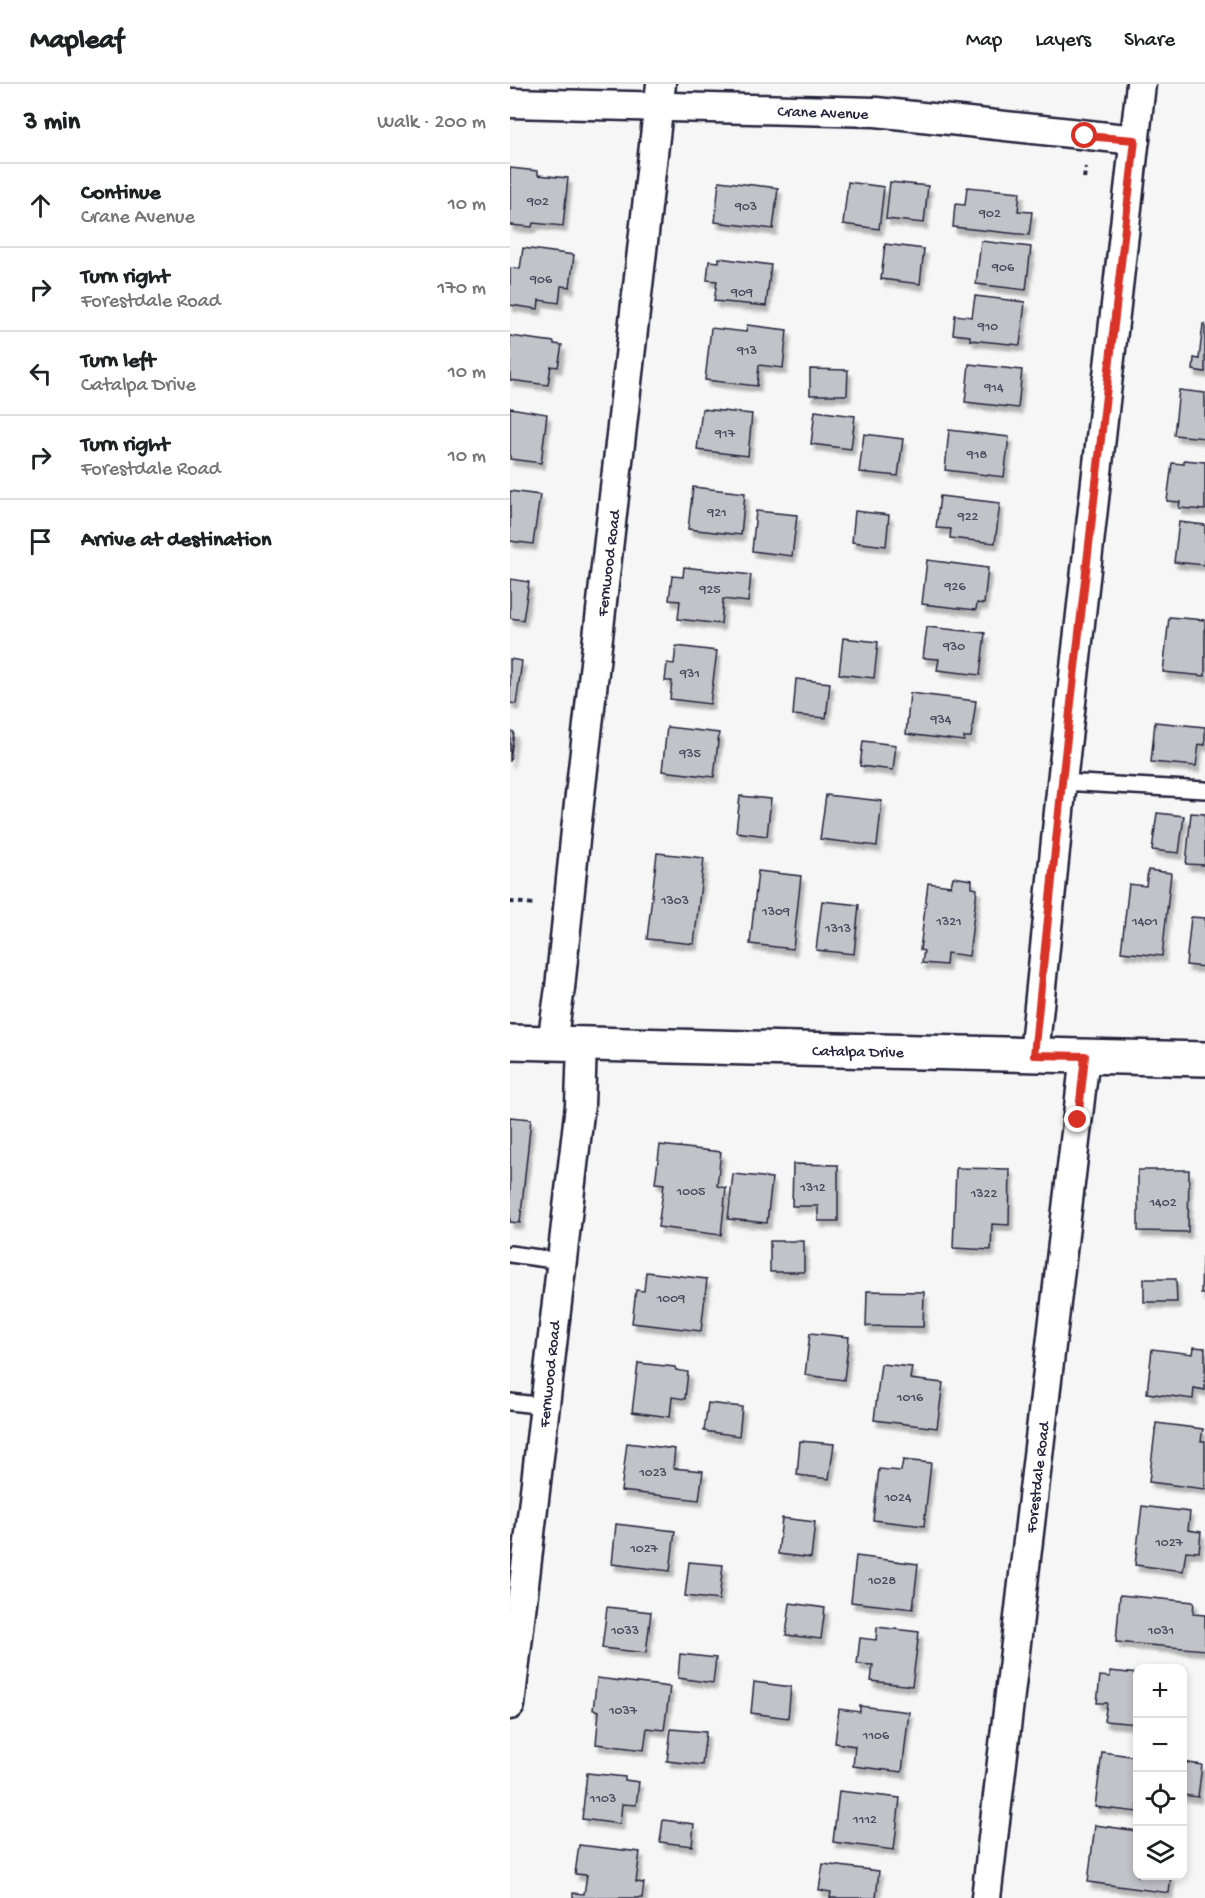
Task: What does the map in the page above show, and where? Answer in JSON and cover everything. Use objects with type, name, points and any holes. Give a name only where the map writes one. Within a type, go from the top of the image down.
[{"type":"street","points":[[1034,1055],[1062,782],[1141,84]]},
{"type":"street","name":"Crane Avenue","points":[[510,103],[660,96],[925,116],[1135,140]]},
{"type":"street","name":"Fernwood Road","points":[[510,1705],[512,1665],[582,1091],[567,1043],[560,988],[660,96]]},
{"type":"street","name":"Catalpa Drive","points":[[510,1042],[1205,1059]]},
{"type":"street","name":"Forestdale Road","points":[[986,1898],[1085,1056]]},
{"type":"lane","points":[[1062,782],[1205,790]]},
{"type":"lane","points":[[510,1254],[561,1261]]},
{"type":"lane","points":[[510,1402],[545,1406]]},
{"type":"path","points":[[510,902],[539,904]]},
{"type":"building","points":[[510,168],[538,171],[538,175],[568,178],[563,226],[533,223],[532,227],[510,225]]},
{"type":"building","points":[[719,181],[778,188],[773,229],[715,222]]},
{"type":"building","points":[[848,182],[884,187],[879,229],[843,224]]},
{"type":"building","points":[[890,182],[928,186],[924,223],[886,219]]},
{"type":"building","points":[[967,187],[1020,192],[1018,211],[1032,212],[1029,235],[953,227],[955,204],[965,205]]},
{"type":"building","points":[[981,241],[1031,247],[1026,290],[976,284]]},
{"type":"building","points":[[885,244],[924,249],[920,284],[881,279]]},
{"type":"building","points":[[523,248],[574,255],[570,287],[561,286],[559,303],[539,300],[538,309],[510,305],[510,268],[520,269]]},
{"type":"building","points":[[719,258],[771,265],[766,306],[714,301],[717,281],[707,280],[709,261],[719,262]]},
{"type":"building","points":[[975,296],[1025,302],[1020,345],[970,340],[970,336],[953,334],[955,315],[972,317]]},
{"type":"building","points":[[1203,324],[1205,324],[1205,372],[1193,370],[1194,358],[1199,359]]},
{"type":"building","points":[[747,325],[787,330],[783,368],[759,365],[757,386],[705,380],[711,328],[746,332]]},
{"type":"building","points":[[510,336],[562,345],[558,367],[551,366],[548,385],[510,380]]},
{"type":"building","points":[[969,364],[1022,370],[1018,408],[965,402]]},
{"type":"building","points":[[810,369],[848,370],[847,395],[810,395]]},
{"type":"building","points":[[1179,390],[1205,393],[1205,438],[1174,435]]},
{"type":"building","points":[[510,408],[547,414],[541,463],[510,459]]},
{"type":"building","points":[[702,409],[752,414],[748,456],[697,450]]},
{"type":"building","points":[[815,411],[855,416],[851,449],[811,444]]},
{"type":"building","points":[[949,430],[1009,437],[1004,477],[945,470]]},
{"type":"building","points":[[864,434],[903,439],[898,476],[859,472]]},
{"type":"building","points":[[1184,460],[1205,462],[1205,510],[1179,508],[1180,502],[1167,501],[1172,463],[1184,464]]},
{"type":"building","points":[[693,487],[745,493],[741,535],[688,529]]},
{"type":"building","points":[[510,491],[540,495],[533,544],[510,541]]},
{"type":"building","points":[[940,496],[1000,503],[995,543],[950,538],[951,529],[936,528]]},
{"type":"building","points":[[756,511],[797,515],[792,556],[752,551]]},
{"type":"building","points":[[855,511],[889,515],[886,546],[852,542]]},
{"type":"building","points":[[1179,522],[1205,525],[1205,565],[1174,562]]},
{"type":"building","points":[[927,560],[988,568],[984,604],[977,603],[976,610],[922,604]]},
{"type":"building","points":[[684,567],[751,575],[748,602],[723,599],[721,624],[678,619],[680,601],[669,600],[672,576],[683,577]]},
{"type":"building","points":[[510,579],[529,582],[523,620],[510,618]]},
{"type":"building","points":[[1169,617],[1205,620],[1205,676],[1163,672]]},
{"type":"building","points":[[927,627],[985,633],[980,675],[937,670],[939,659],[923,658]]},
{"type":"building","points":[[843,638],[878,642],[874,678],[839,674]]},
{"type":"building","points":[[676,646],[717,651],[710,704],[670,699],[672,681],[665,681],[667,663],[674,664]]},
{"type":"building","points":[[510,659],[522,661],[516,704],[510,703]]},
{"type":"building","points":[[796,679],[830,683],[826,718],[793,715]]},
{"type":"building","points":[[910,693],[976,701],[971,737],[964,737],[964,741],[906,734]]},
{"type":"building","points":[[1155,722],[1205,727],[1205,745],[1199,744],[1196,766],[1151,762]]},
{"type":"building","points":[[667,727],[719,733],[714,777],[662,771]]},
{"type":"building","points":[[510,731],[514,732],[510,762]]},
{"type":"building","points":[[863,741],[896,745],[893,770],[860,766]]},
{"type":"building","points":[[826,795],[882,801],[877,846],[820,839]]},
{"type":"building","points":[[740,796],[771,799],[767,836],[736,832]]},
{"type":"building","points":[[1157,813],[1184,816],[1179,853],[1152,850]]},
{"type":"building","points":[[1191,813],[1205,814],[1205,865],[1186,864]]},
{"type":"building","points":[[657,853],[704,858],[694,944],[647,939]]},
{"type":"building","points":[[1148,870],[1171,873],[1162,956],[1121,952],[1129,884],[1146,886]]},
{"type":"building","points":[[758,871],[801,876],[793,949],[750,944]]},
{"type":"building","points":[[953,877],[972,880],[972,888],[977,889],[969,956],[947,953],[946,965],[922,963],[924,951],[920,950],[928,883],[951,886]]},
{"type":"building","points":[[822,901],[859,905],[854,954],[816,950]]},
{"type":"building","points":[[1191,917],[1205,918],[1205,967],[1186,965]]},
{"type":"building","points":[[510,1117],[531,1119],[520,1223],[510,1222]]},
{"type":"building","points":[[660,1145],[721,1152],[717,1186],[726,1188],[721,1235],[658,1227],[664,1184],[655,1183]]},
{"type":"building","points":[[793,1164],[838,1165],[838,1221],[818,1221],[818,1206],[792,1206]]},
{"type":"building","points":[[956,1168],[1010,1169],[1009,1225],[992,1224],[991,1250],[953,1248]]},
{"type":"building","points":[[1138,1170],[1189,1170],[1188,1232],[1138,1231]]},
{"type":"building","points":[[733,1174],[772,1178],[767,1223],[728,1219]]},
{"type":"building","points":[[770,1241],[804,1241],[804,1272],[770,1272]]},
{"type":"building","points":[[1202,1257],[1205,1257],[1205,1294],[1201,1294]]},
{"type":"building","points":[[646,1272],[707,1279],[701,1331],[632,1323],[636,1290],[644,1291]]},
{"type":"building","points":[[1144,1279],[1176,1279],[1177,1302],[1144,1302]]},
{"type":"building","points":[[867,1291],[924,1292],[923,1327],[866,1326]]},
{"type":"building","points":[[810,1333],[849,1337],[844,1380],[805,1375]]},
{"type":"building","points":[[1194,1347],[1205,1348],[1205,1390],[1194,1388],[1193,1399],[1147,1393],[1152,1349],[1193,1354]]},
{"type":"building","points":[[638,1363],[675,1367],[676,1370],[688,1372],[685,1399],[672,1397],[670,1417],[632,1412]]},
{"type":"building","points":[[881,1364],[912,1367],[910,1379],[943,1383],[937,1428],[874,1420]]},
{"type":"building","points":[[708,1403],[742,1407],[739,1436],[704,1431]]},
{"type":"building","points":[[1156,1423],[1203,1429],[1201,1441],[1205,1441],[1205,1489],[1149,1482]]},
{"type":"building","points":[[800,1441],[834,1444],[829,1479],[797,1475]]},
{"type":"building","points":[[627,1443],[675,1449],[673,1468],[703,1471],[699,1500],[621,1491]]},
{"type":"building","points":[[903,1460],[931,1463],[924,1526],[873,1520],[879,1469],[901,1471]]},
{"type":"building","points":[[1142,1506],[1190,1512],[1188,1530],[1201,1532],[1199,1552],[1186,1551],[1183,1571],[1135,1565]]},
{"type":"building","points":[[782,1518],[815,1522],[811,1558],[778,1554]]},
{"type":"building","points":[[616,1524],[675,1531],[670,1571],[612,1564]]},
{"type":"building","points":[[856,1556],[918,1564],[913,1609],[851,1602]]},
{"type":"building","points":[[689,1562],[723,1565],[719,1600],[685,1596]]},
{"type":"building","points":[[1120,1595],[1194,1602],[1193,1614],[1205,1615],[1205,1650],[1116,1642]]},
{"type":"building","points":[[790,1603],[825,1608],[821,1639],[786,1635]]},
{"type":"building","points":[[607,1607],[651,1612],[646,1653],[602,1648]]},
{"type":"building","points":[[877,1627],[919,1632],[912,1686],[871,1681],[873,1665],[857,1664],[860,1638],[876,1640]]},
{"type":"building","points":[[680,1654],[716,1658],[713,1683],[678,1678]]},
{"type":"building","points":[[1110,1671],[1133,1673],[1133,1724],[1104,1721],[1107,1703],[1097,1703],[1100,1676],[1110,1677]]},
{"type":"building","points":[[597,1678],[670,1687],[664,1730],[647,1728],[644,1750],[596,1744],[599,1711],[593,1710]]},
{"type":"building","points":[[754,1682],[791,1687],[788,1718],[751,1713]]},
{"type":"building","points":[[860,1706],[909,1712],[902,1772],[853,1766],[855,1746],[835,1743],[839,1709],[860,1712]]},
{"type":"building","points":[[671,1729],[706,1732],[702,1765],[667,1761]]},
{"type":"building","points":[[1102,1752],[1133,1756],[1133,1811],[1095,1807]]},
{"type":"building","points":[[1187,1763],[1202,1765],[1198,1797],[1187,1796]]},
{"type":"building","points":[[587,1773],[625,1777],[625,1780],[639,1782],[636,1805],[622,1804],[620,1824],[582,1819]]},
{"type":"building","points":[[839,1791],[900,1798],[894,1850],[833,1842]]},
{"type":"building","points":[[663,1820],[694,1824],[692,1846],[660,1842]]},
{"type":"building","points":[[1095,1825],[1133,1830],[1133,1880],[1171,1880],[1169,1893],[1088,1882]]},
{"type":"building","points":[[579,1845],[640,1852],[636,1882],[644,1883],[642,1898],[573,1898],[573,1893],[584,1894],[587,1875],[575,1874]]},
{"type":"building","points":[[823,1864],[879,1871],[876,1898],[830,1898],[831,1892],[819,1890]]},
{"type":"route","points":[[1078,1120],[1085,1056],[1034,1055],[1062,782],[1135,140],[1085,136]]}]
